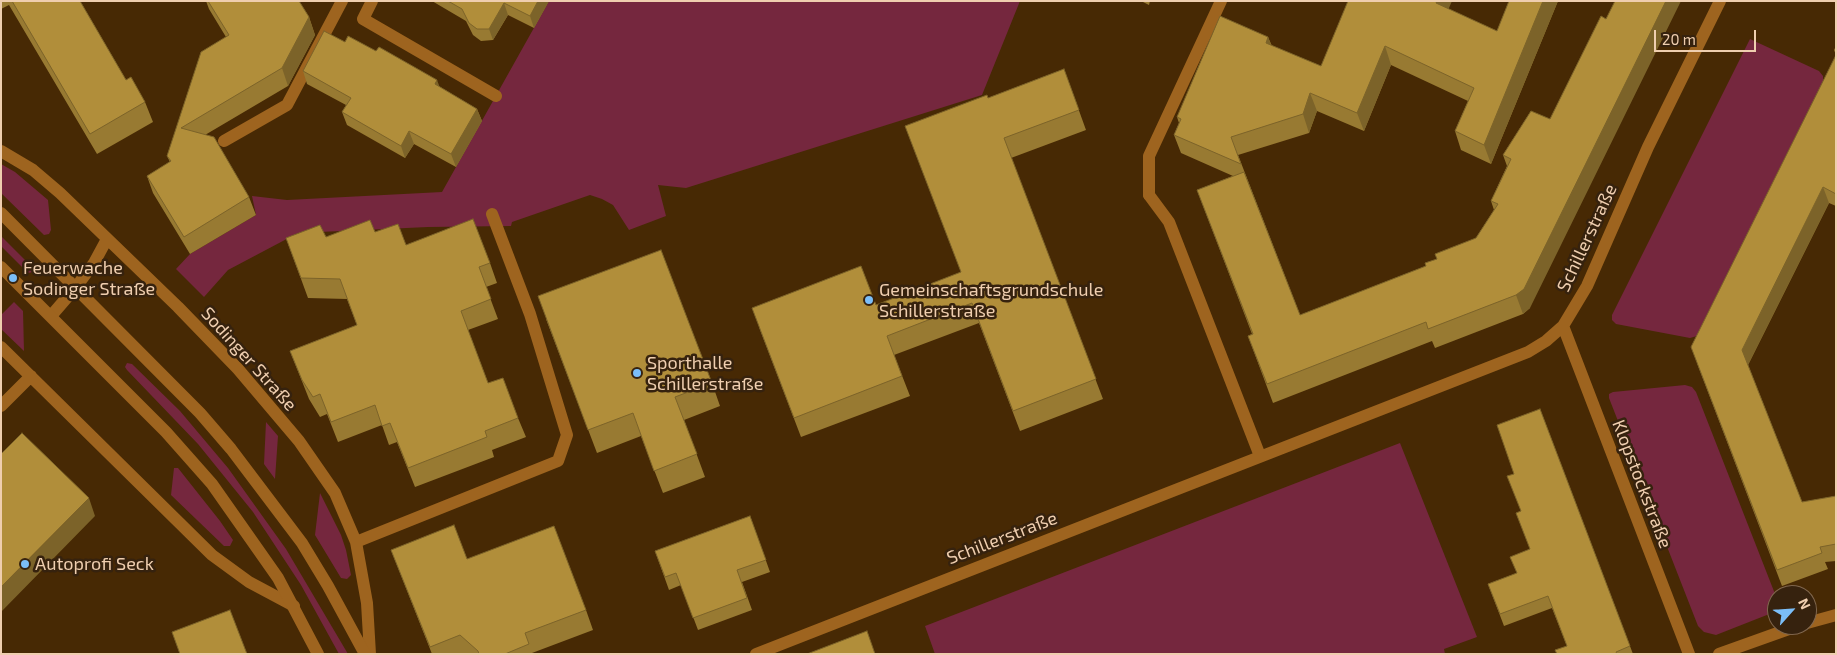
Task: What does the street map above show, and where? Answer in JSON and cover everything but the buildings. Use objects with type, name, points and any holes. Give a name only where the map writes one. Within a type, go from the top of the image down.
[{"type":"street","points":[[224,141],[287,105],[342,1]]},
{"type":"street","points":[[372,1],[363,19],[496,96]]},
{"type":"street","points":[[1221,1],[1149,156],[1149,195],[1169,222],[1260,456]]},
{"type":"street","name":"Schillerstraße","points":[[756,654],[1528,352],[1563,326],[1587,286],[1648,148],[1720,1]]},
{"type":"street","name":"Sodinger Straße","points":[[1,151],[33,170],[107,239],[220,350],[298,441],[334,493],[356,542],[367,603],[370,654]]},
{"type":"street","points":[[1,213],[200,413],[242,462],[302,543],[365,654]]},
{"type":"street","points":[[356,542],[558,461],[567,435],[530,314],[492,214]]},
{"type":"street","points":[[51,316],[94,263],[107,239]]},
{"type":"street","points":[[1,267],[166,432],[212,484],[239,520],[294,606],[318,654]]},
{"type":"street","name":"Klopstockstraße","points":[[1563,326],[1689,654]]},
{"type":"street","points":[[1,347],[212,555],[249,582],[294,606]]},
{"type":"street","points":[[1,406],[31,376]]},
{"type":"street","points":[[1817,620],[1836,615]]},
{"type":"street","points":[[1719,654],[1772,635]]},
{"type":"shaded area","points":[[549,1],[1020,1],[982,95],[686,188],[658,185],[666,216],[629,230],[613,205],[590,195],[512,222],[511,226],[428,227],[298,233],[228,270],[204,297],[176,269],[190,254],[256,215],[252,196],[287,200],[442,192]]},
{"type":"shaded area","points":[[1750,39],[1819,71],[1823,76],[1823,82],[1697,336],[1690,338],[1616,324],[1612,320],[1612,315]]},
{"type":"shaded area","points":[[1,164],[15,172],[48,200],[51,230],[49,234],[44,235],[1,193]]},
{"type":"shaded area","points":[[1,236],[33,268],[33,272],[28,273],[1,246]]},
{"type":"shaded area","points":[[14,302],[23,311],[24,351],[1,329],[1,315]]},
{"type":"shaded area","points":[[127,363],[132,364],[180,411],[228,468],[286,549],[348,654],[339,654],[301,585],[253,512],[198,444],[127,370],[125,367]]},
{"type":"shaded area","points":[[1685,385],[1692,387],[1696,392],[1772,585],[1767,585],[1767,615],[1716,635],[1704,632],[1698,626],[1609,398],[1609,394],[1613,392]]},
{"type":"shaded area","points":[[266,422],[278,436],[275,479],[264,464]]},
{"type":"shaded area","points":[[1400,443],[1477,637],[1444,649],[1445,654],[935,654],[925,626]]},
{"type":"shaded area","points":[[174,468],[178,468],[220,521],[233,540],[230,546],[224,546],[171,495]]},
{"type":"shaded area","points":[[320,493],[341,535],[346,550],[351,575],[347,579],[341,578],[315,535]]},
{"type":"place","name":"Feuerwache Sodinger Straße","points":[[13,278]]},
{"type":"place","name":"Gemeinschaftsgrundschule Schillerstraße","points":[[869,300]]},
{"type":"place","name":"Sporthalle Schillerstraße","points":[[637,373]]},
{"type":"place","name":"Autoprofi Seck","points":[[25,564]]}]
